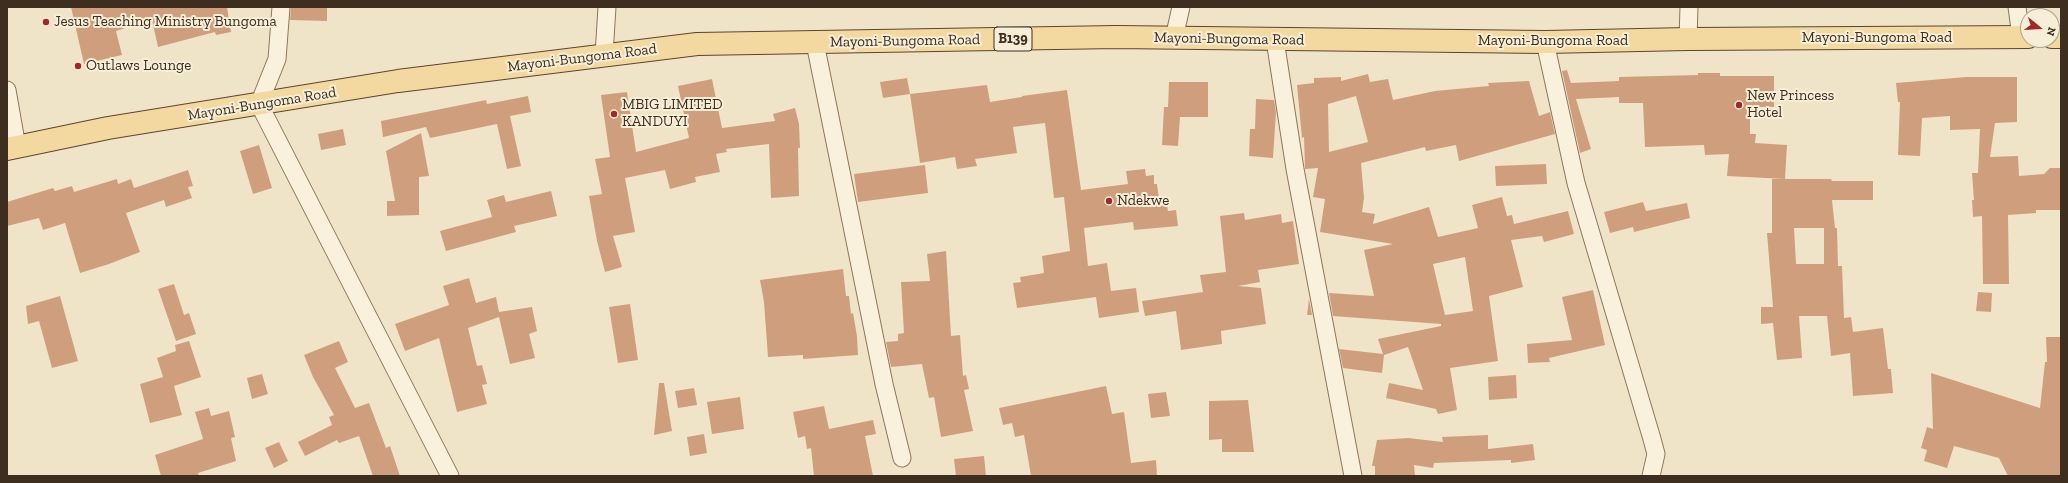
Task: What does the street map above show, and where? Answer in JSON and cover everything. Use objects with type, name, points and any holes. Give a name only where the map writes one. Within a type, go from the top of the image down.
[{"type":"main road","name":"Mayoni-Bungoma Road","points":[[12,148],[108,128],[398,81],[697,44],[1174,38],[1544,42],[1688,39],[2020,37]]},
{"type":"street","points":[[281,7],[277,59],[259,104],[450,476]]},
{"type":"street","points":[[604,55],[608,7]]},
{"type":"street","points":[[1174,38],[1181,7]]},
{"type":"street","points":[[1688,39],[1689,7]]},
{"type":"street","points":[[2017,7],[2020,18]]},
{"type":"street","points":[[1275,40],[1295,169],[1353,476]]},
{"type":"street","points":[[1544,42],[1576,183],[1656,454],[1651,476]]},
{"type":"street","points":[[816,43],[884,384],[902,458]]},
{"type":"street","points":[[7,90],[12,148]]},
{"type":"building","points":[[71,7],[227,7],[231,32],[216,35],[215,32],[158,47],[152,20],[116,31],[122,55],[84,64]]},
{"type":"building","points":[[291,7],[327,7],[327,21],[290,20]]},
{"type":"building","points":[[1567,70],[1571,83],[1619,81],[1619,77],[1698,75],[1698,73],[1720,73],[1720,76],[1774,76],[1774,107],[1750,107],[1750,134],[1756,134],[1755,143],[1787,145],[1785,179],[1727,176],[1729,154],[1705,155],[1704,145],[1645,147],[1643,103],[1619,103],[1619,97],[1576,99],[1591,149],[1580,153],[1562,71]]},
{"type":"building","points":[[1368,74],[1370,82],[1388,79],[1393,100],[1435,91],[1489,86],[1488,83],[1529,81],[1539,116],[1550,112],[1555,134],[1459,161],[1456,145],[1426,151],[1425,147],[1361,163],[1364,198],[1362,212],[1375,214],[1373,224],[1429,207],[1438,237],[1478,228],[1472,205],[1502,197],[1507,216],[1512,215],[1514,224],[1568,211],[1574,234],[1544,242],[1542,236],[1511,240],[1523,287],[1489,296],[1498,361],[1450,368],[1457,410],[1438,414],[1436,409],[1386,398],[1389,383],[1423,390],[1408,347],[1384,355],[1382,373],[1343,368],[1339,349],[1383,354],[1378,339],[1441,326],[1441,324],[1333,316],[1329,293],[1374,296],[1364,250],[1393,244],[1320,232],[1325,199],[1313,197],[1318,168],[1305,169],[1304,137],[1302,138],[1297,85],[1314,83],[1314,78],[1341,77],[1341,81]],"holes":[[[1356,96],[1368,142],[1329,152],[1328,104]],[[1465,257],[1473,311],[1445,315],[1433,264]]]},
{"type":"building","points":[[1966,77],[2017,77],[2017,122],[1995,123],[1990,157],[2018,156],[2019,176],[2044,174],[2050,168],[2061,168],[2061,210],[2036,210],[2036,213],[2008,215],[2009,284],[1983,284],[1982,216],[1973,217],[1972,200],[1974,200],[1972,173],[1978,173],[1980,129],[1950,130],[1950,116],[1922,118],[1920,156],[1898,155],[1900,102],[1898,102],[1896,83]]},
{"type":"building","points":[[907,78],[910,94],[883,98],[880,82]]},
{"type":"building","points":[[712,79],[722,128],[775,121],[773,114],[795,108],[799,124],[799,196],[771,198],[769,144],[726,149],[727,152],[716,154],[720,172],[695,177],[696,182],[670,189],[665,170],[625,178],[635,232],[613,236],[622,267],[605,272],[597,241],[589,196],[602,194],[595,159],[610,157],[601,95],[627,92],[636,152],[689,138],[678,86]]},
{"type":"building","points":[[1169,82],[1208,82],[1208,117],[1180,117],[1178,146],[1162,145],[1164,107],[1168,107]]},
{"type":"building","points":[[987,85],[990,102],[1067,90],[1081,190],[1128,184],[1126,171],[1145,169],[1146,176],[1154,175],[1154,184],[1157,184],[1160,206],[1167,205],[1168,211],[1176,210],[1178,226],[1134,230],[1133,222],[1084,228],[1088,266],[1107,263],[1111,291],[1136,288],[1139,312],[1099,318],[1096,297],[1017,308],[1013,283],[1021,282],[1020,277],[1044,273],[1042,256],[1070,251],[1064,197],[1054,198],[1045,123],[1013,127],[1017,153],[975,159],[977,166],[957,169],[955,157],[920,163],[910,94]]},
{"type":"building","points":[[528,96],[531,112],[510,116],[521,166],[507,169],[497,124],[430,138],[426,127],[383,137],[381,121],[486,100],[487,104]]},
{"type":"building","points":[[1256,99],[1274,100],[1276,112],[1273,158],[1249,156],[1250,129],[1255,129]]},
{"type":"building","points":[[343,129],[346,145],[321,150],[318,134]]},
{"type":"building","points":[[421,133],[429,176],[419,177],[419,215],[387,216],[387,201],[395,201],[386,151]]},
{"type":"building","points":[[259,145],[272,188],[253,194],[240,151]]},
{"type":"building","points":[[1546,164],[1547,184],[1496,186],[1495,166]]},
{"type":"building","points":[[925,165],[928,193],[858,202],[854,174]]},
{"type":"building","points":[[188,170],[193,186],[188,187],[192,198],[166,207],[164,200],[126,213],[140,252],[80,273],[65,223],[43,230],[39,218],[7,226],[7,202],[53,188],[55,191],[72,186],[74,192],[117,179],[118,184],[131,179],[134,188]]},
{"type":"building","points":[[1772,179],[1873,181],[1873,200],[1832,200],[1835,228],[1837,228],[1838,266],[1842,266],[1844,318],[1851,317],[1853,332],[1883,328],[1888,369],[1891,369],[1893,393],[1853,396],[1850,353],[1831,356],[1827,316],[1799,316],[1802,358],[1777,360],[1773,323],[1761,324],[1761,307],[1773,307],[1767,233],[1772,233]],"holes":[[[1794,228],[1824,228],[1824,264],[1796,264]]]},
{"type":"building","points":[[551,191],[557,216],[514,226],[516,232],[446,251],[440,231],[492,217],[487,200],[504,195],[506,202]]},
{"type":"building","points":[[1643,202],[1646,211],[1687,203],[1690,218],[1634,232],[1633,227],[1610,233],[1604,212]]},
{"type":"building","points":[[1244,213],[1245,220],[1281,214],[1282,223],[1293,221],[1299,264],[1258,270],[1260,282],[1238,286],[1261,288],[1266,324],[1221,331],[1222,344],[1181,350],[1176,311],[1145,316],[1142,301],[1203,292],[1200,275],[1226,272],[1220,216]]},
{"type":"building","points":[[946,251],[951,336],[960,335],[963,376],[966,375],[969,389],[964,390],[973,431],[941,437],[934,397],[929,398],[922,364],[891,367],[886,342],[898,341],[898,334],[904,333],[901,282],[930,281],[927,254]]},
{"type":"building","points":[[843,269],[846,296],[849,296],[851,314],[853,313],[857,336],[858,355],[803,359],[803,355],[768,357],[764,302],[760,280]]},
{"type":"building","points":[[469,278],[476,303],[496,297],[499,312],[532,307],[537,331],[529,334],[535,358],[510,364],[499,317],[468,328],[477,366],[482,365],[487,384],[482,385],[487,404],[457,412],[439,338],[405,351],[395,324],[449,305],[443,286]]},
{"type":"building","points":[[174,284],[184,315],[189,313],[196,334],[176,341],[158,289]]},
{"type":"building","points":[[1593,290],[1605,345],[1549,358],[1550,362],[1528,363],[1527,344],[1572,340],[1562,297]]},
{"type":"building","points":[[1978,292],[1992,293],[1991,312],[1976,311]]},
{"type":"building","points":[[60,296],[78,361],[52,368],[39,321],[28,324],[26,306]]},
{"type":"building","points":[[1309,299],[1312,315],[1307,315]]},
{"type":"building","points":[[630,304],[638,360],[618,363],[609,307]]},
{"type":"building","points":[[2046,337],[2061,337],[2061,476],[2008,476],[1999,458],[1954,446],[1947,468],[1924,461],[1927,450],[1921,448],[1927,427],[1933,429],[1931,373],[2040,408],[2045,362],[2047,362]]},
{"type":"building","points":[[189,341],[201,377],[174,386],[182,415],[150,423],[140,384],[163,377],[157,358],[176,351],[175,345]]},
{"type":"building","points":[[339,341],[348,362],[335,368],[355,408],[369,403],[386,448],[390,446],[400,476],[373,476],[359,436],[339,443],[337,440],[305,456],[298,442],[332,425],[329,417],[334,415],[313,377],[304,355]]},
{"type":"building","points":[[262,374],[268,394],[252,399],[247,378]]},
{"type":"building","points":[[1516,375],[1517,398],[1489,400],[1488,377]]},
{"type":"building","points":[[659,383],[664,383],[672,431],[654,435]]},
{"type":"building","points":[[1106,386],[1112,414],[1124,412],[1131,463],[1156,460],[1157,476],[1031,476],[1024,435],[1015,437],[1012,423],[1003,425],[999,408]]},
{"type":"building","points":[[694,388],[697,405],[678,408],[675,391]]},
{"type":"building","points":[[1166,392],[1170,416],[1151,418],[1148,394]]},
{"type":"building","points":[[740,397],[744,429],[712,434],[707,402]]},
{"type":"building","points":[[1248,400],[1254,452],[1222,452],[1222,439],[1209,440],[1209,401]]},
{"type":"building","points":[[824,406],[829,429],[873,420],[876,434],[865,436],[873,476],[814,476],[811,448],[807,449],[805,436],[798,438],[793,412]]},
{"type":"building","points":[[209,408],[211,416],[229,411],[235,437],[231,438],[236,461],[198,473],[199,476],[161,476],[155,455],[203,439],[195,412]]},
{"type":"building","points":[[704,434],[707,453],[690,456],[687,437]]},
{"type":"building","points":[[1488,435],[1488,449],[1533,444],[1535,460],[1511,463],[1511,460],[1434,463],[1433,468],[1414,465],[1415,476],[1375,476],[1375,466],[1372,466],[1377,440],[1408,438],[1443,442],[1442,437]]},
{"type":"building","points":[[279,442],[288,461],[274,468],[265,448]]},
{"type":"building","points":[[984,456],[986,476],[956,476],[954,459]]},
{"type":"place","name":"Jesus Teaching Ministry Bungoma","points":[[46,22]]},
{"type":"place","name":"Outlaws Lounge","points":[[78,66]]},
{"type":"place","name":"New Princess Hotel","points":[[1739,105]]},
{"type":"place","name":"MBIG LIMITED KANDUYI","points":[[614,114]]},
{"type":"place","name":"Ndekwe","points":[[1109,201]]}]
